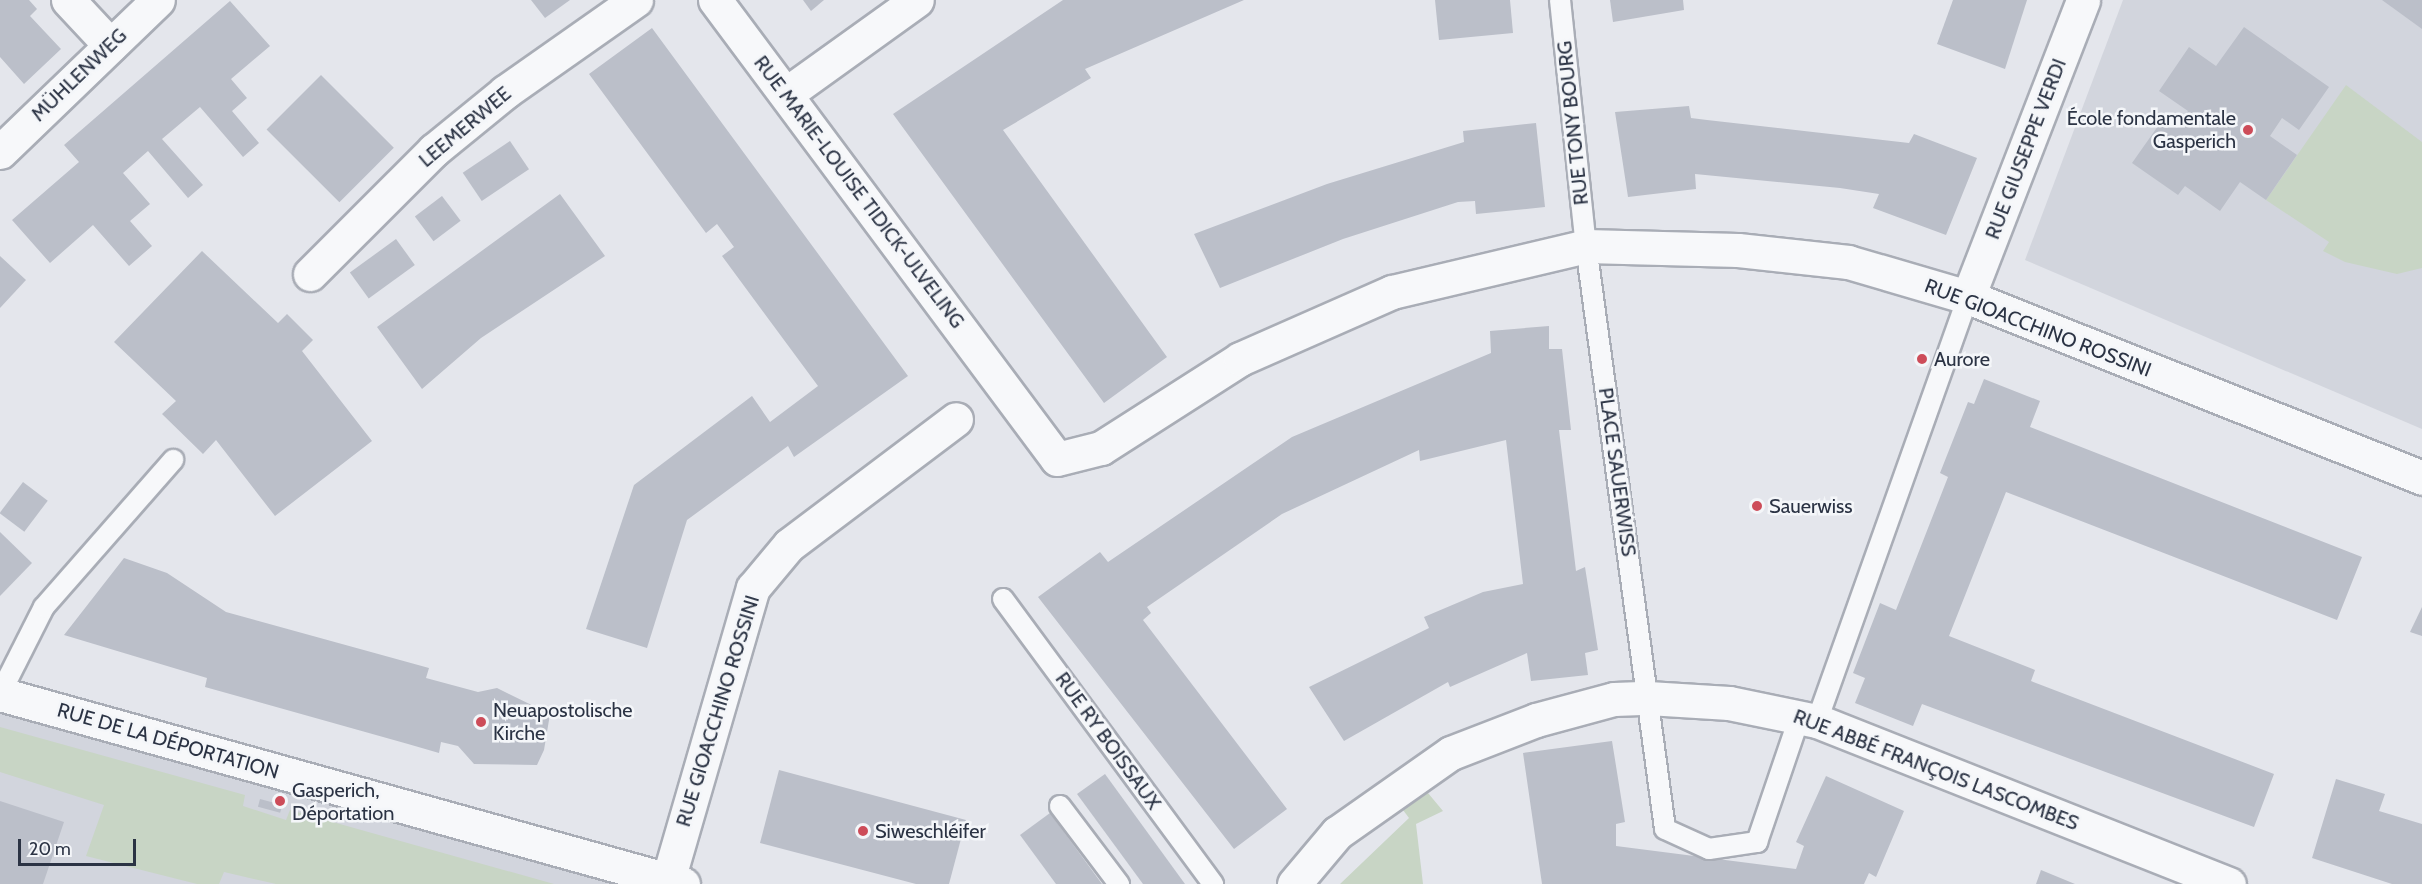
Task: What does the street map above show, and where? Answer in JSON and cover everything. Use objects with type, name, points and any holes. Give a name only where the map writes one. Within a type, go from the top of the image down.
[{"type":"street","points":[[68,0],[110,45]]},
{"type":"street","name":"MÜHLENWEG","points":[[0,152],[158,0]]},
{"type":"street","name":"LEEMERWEE","points":[[310,274],[434,150],[505,92],[636,0]]},
{"type":"street","name":"RUE MARIE-LOUISE TIDICK-ULVELING","points":[[715,0],[1002,384]]},
{"type":"street","points":[[786,94],[917,0]]},
{"type":"street","name":"RUE GIUSEPPE VERDI","points":[[1968,297],[2083,0]]},
{"type":"street","name":"RUE GIOACCHINO ROSSINI","points":[[1002,384],[1057,459],[1101,448],[1240,359],[1392,292],[1586,246],[1738,250],[1848,262],[1968,297],[2422,478]]},
{"type":"street","name":"RUE GIOACCHINO ROSSINI","points":[[673,883],[753,588],[789,545],[956,419]]},
{"type":"street","name":"RUE DE LA DÉPORTATION","points":[[0,694],[673,883]]},
{"type":"street","name":"RUE ABBÉ FRANÇOIS LASCOMBES","points":[[1294,884],[1337,833],[1450,753],[1536,720],[1614,699],[1648,698],[1729,703],[1809,719],[2229,884]]},
{"type":"lane","name":"RUE TONY BOURG","points":[[1560,0],[1586,246]]},
{"type":"lane","name":"PLACE SAUERWISS","points":[[1586,246],[1665,830],[1709,849],[1757,842],[1809,719]]},
{"type":"lane","points":[[1809,719],[1968,297]]},
{"type":"lane","points":[[0,694],[44,607],[173,460]]},
{"type":"lane","name":"RUE RY BOISSAUX","points":[[1003,599],[1213,884]]},
{"type":"lane","points":[[1060,806],[1119,884]]},
{"type":"shaded area","name":"École fondamentale Gasperich","points":[[2123,0],[2422,0],[2422,429],[2025,260]]},
{"type":"shaded area","points":[[0,694],[683,884],[0,884]]},
{"type":"green space","points":[[2346,85],[2422,142],[2422,268],[2397,274],[2345,262],[2323,251],[2329,242],[2266,200]]},
{"type":"green space","points":[[0,727],[245,795],[243,806],[286,820],[290,810],[554,884],[276,884],[224,872],[219,884],[197,884],[86,856],[104,805],[0,772]]},
{"type":"green space","points":[[1428,793],[1443,811],[1416,824],[1423,884],[1340,884],[1409,818],[1403,810]]},
{"type":"building","points":[[0,0],[29,0],[37,9],[30,16],[61,49],[24,84],[0,57]]},
{"type":"building","points":[[531,0],[570,0],[545,18]]},
{"type":"building","points":[[803,0],[824,0],[811,11]]},
{"type":"building","points":[[1063,0],[1244,0],[1085,69],[1091,78],[1003,130],[1167,357],[1104,403],[893,114]]},
{"type":"building","points":[[1435,0],[1510,0],[1513,33],[1439,40]]},
{"type":"building","points":[[1610,0],[1683,0],[1684,10],[1613,22]]},
{"type":"building","points":[[1953,0],[2027,0],[2005,69],[1937,44]]},
{"type":"building","points":[[2382,0],[2422,0],[2422,29]]},
{"type":"building","points":[[230,1],[270,46],[231,79],[247,98],[232,111],[259,143],[243,157],[200,107],[162,139],[203,185],[188,198],[148,151],[123,173],[150,204],[130,221],[152,246],[129,266],[93,225],[50,263],[12,220],[79,162],[64,145]]},
{"type":"building","points":[[2244,27],[2329,87],[2299,130],[2282,118],[2270,136],[2297,155],[2266,200],[2240,182],[2220,211],[2185,186],[2178,195],[2132,163],[2163,119],[2177,128],[2188,111],[2159,91],[2189,47],[2216,66]]},
{"type":"building","points":[[652,28],[908,376],[794,457],[788,446],[687,520],[647,648],[586,629],[634,485],[752,396],[770,422],[818,386],[722,256],[734,247],[717,224],[706,233],[589,74]]},
{"type":"building","points":[[321,75],[394,148],[339,202],[267,129]]},
{"type":"building","points":[[1689,106],[1691,118],[1707,120],[1909,143],[1914,134],[1977,158],[1946,235],[1873,208],[1879,194],[1840,188],[1695,174],[1696,189],[1628,197],[1615,112]]},
{"type":"building","points":[[1536,123],[1545,207],[1476,214],[1475,201],[1458,202],[1343,239],[1220,288],[1194,234],[1327,184],[1464,142],[1463,131]]},
{"type":"building","points":[[510,141],[529,169],[482,201],[463,173]]},
{"type":"building","points":[[560,194],[605,256],[481,338],[422,389],[377,327]]},
{"type":"building","points":[[442,196],[461,221],[434,241],[415,216]]},
{"type":"building","points":[[396,239],[415,265],[369,298],[350,273]]},
{"type":"building","points":[[202,251],[278,323],[287,314],[313,340],[302,351],[372,441],[275,516],[216,440],[203,454],[162,414],[176,401],[114,342]]},
{"type":"building","points":[[0,256],[26,280],[0,308]]},
{"type":"building","points":[[1549,326],[1549,349],[1562,349],[1571,430],[1559,430],[1576,571],[1585,567],[1598,650],[1585,653],[1588,675],[1531,681],[1527,653],[1450,687],[1448,682],[1344,741],[1309,687],[1429,628],[1424,617],[1483,592],[1523,584],[1506,440],[1420,461],[1419,450],[1282,514],[1147,607],[1151,613],[1143,620],[1287,809],[1234,849],[1038,597],[1100,552],[1108,562],[1292,437],[1491,353],[1490,331]]},
{"type":"building","points":[[1984,379],[2040,401],[2030,427],[2362,557],[2337,620],[2006,492],[1949,636],[2035,670],[2031,681],[2274,774],[2254,827],[1922,704],[1913,726],[1855,703],[1865,678],[1853,673],[1880,603],[1896,610],[1948,477],[1940,473],[1968,402],[1974,404]]},
{"type":"building","points":[[23,482],[48,501],[24,532],[0,514]]},
{"type":"building","points":[[0,532],[32,563],[0,596]]},
{"type":"building","points":[[124,558],[167,573],[226,612],[429,668],[426,678],[478,692],[497,688],[550,714],[544,750],[537,765],[474,764],[458,746],[441,742],[439,753],[205,687],[207,678],[64,635]]},
{"type":"building","points":[[2422,607],[2422,636],[2410,632]]},
{"type":"building","points":[[1612,741],[1625,822],[1616,824],[1616,846],[1796,869],[1804,846],[1796,842],[1826,776],[1904,811],[1876,877],[1869,873],[1864,884],[1542,884],[1523,753]]},
{"type":"building","name":"Siweschléifer","points":[[779,770],[966,820],[949,884],[916,884],[760,843]]},
{"type":"building","points":[[1105,774],[1185,884],[1143,884],[1077,794]]},
{"type":"building","points":[[2336,779],[2385,794],[2379,811],[2422,824],[2422,884],[2392,884],[2312,858]]},
{"type":"building","points":[[260,799],[282,805],[280,813],[258,807]]},
{"type":"building","points":[[0,801],[64,822],[43,884],[0,884]]},
{"type":"building","points":[[1050,813],[1102,884],[1056,884],[1020,835]]},
{"type":"building","points":[[2041,870],[2075,884],[2036,884]]},
{"type":"place","name":"École fondamentale Gasperich","points":[[2248,130]]},
{"type":"place","name":"Aurore","points":[[1922,359]]},
{"type":"place","name":"Sauerwiss","points":[[1757,506]]},
{"type":"place","name":"Neuapostolische Kirche","points":[[481,722]]},
{"type":"place","name":"Gasperich, Déportation","points":[[280,801]]},
{"type":"place","name":"Siweschléifer","points":[[863,831]]}]
